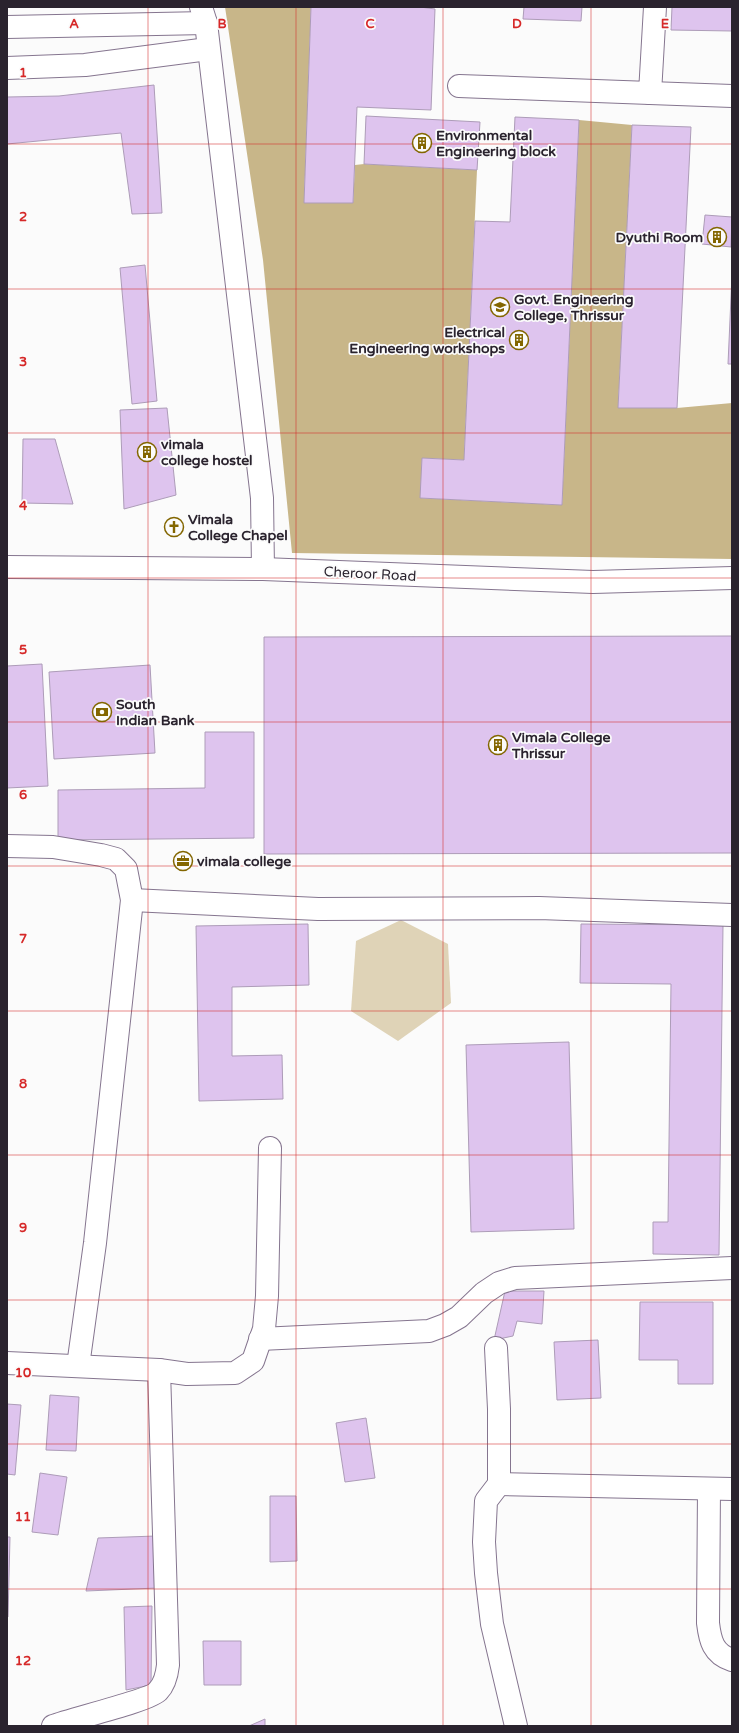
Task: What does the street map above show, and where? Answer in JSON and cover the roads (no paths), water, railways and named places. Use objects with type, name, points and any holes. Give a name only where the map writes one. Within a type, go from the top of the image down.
[{"type":"street","points":[[650,94],[655,7]]},
{"type":"street","points":[[7,27],[204,15],[219,127],[262,498],[264,569]]},
{"type":"street","points":[[7,68],[85,65],[208,48]]},
{"type":"street","points":[[459,86],[650,94],[683,88],[732,96]]},
{"type":"street","name":"Cheroor Road","points":[[7,567],[264,569],[593,582],[732,578]]},
{"type":"street","points":[[7,846],[53,847],[116,859],[126,869],[132,900],[94,1243],[78,1366]]},
{"type":"street","points":[[132,900],[318,909],[539,908],[732,915]]},
{"type":"street","points":[[7,1363],[159,1370],[186,1374],[235,1373],[253,1361],[264,1329],[268,1296],[270,1148]]},
{"type":"street","points":[[260,1339],[429,1331],[445,1326],[458,1317],[484,1293],[499,1283],[515,1278],[732,1268]]},
{"type":"street","points":[[496,1348],[500,1409],[499,1484],[486,1502],[484,1542],[492,1624],[516,1726]]},
{"type":"street","points":[[53,1726],[67,1720],[139,1700],[158,1692],[166,1679],[168,1666],[159,1370]]},
{"type":"street","points":[[499,1484],[732,1489]]},
{"type":"street","points":[[709,1489],[708,1623],[710,1640],[716,1649],[732,1660]]},
{"type":"place","name":"Environmental Engineering block","points":[[422,143]]},
{"type":"place","name":"Dyuthi Room","points":[[717,237]]},
{"type":"place","name":"Govt. Engineering College, Thrissur","points":[[500,307]]},
{"type":"place","name":"Electrical Engineering workshops","points":[[519,340]]},
{"type":"place","name":"vimala college hostel","points":[[147,452]]},
{"type":"place","name":"Vimala College Chapel","points":[[174,527]]},
{"type":"place","name":"South Indian Bank","points":[[102,712]]},
{"type":"place","name":"Vimala College Thrissur","points":[[498,745]]},
{"type":"place","name":"vimala college","points":[[183,861]]}]
